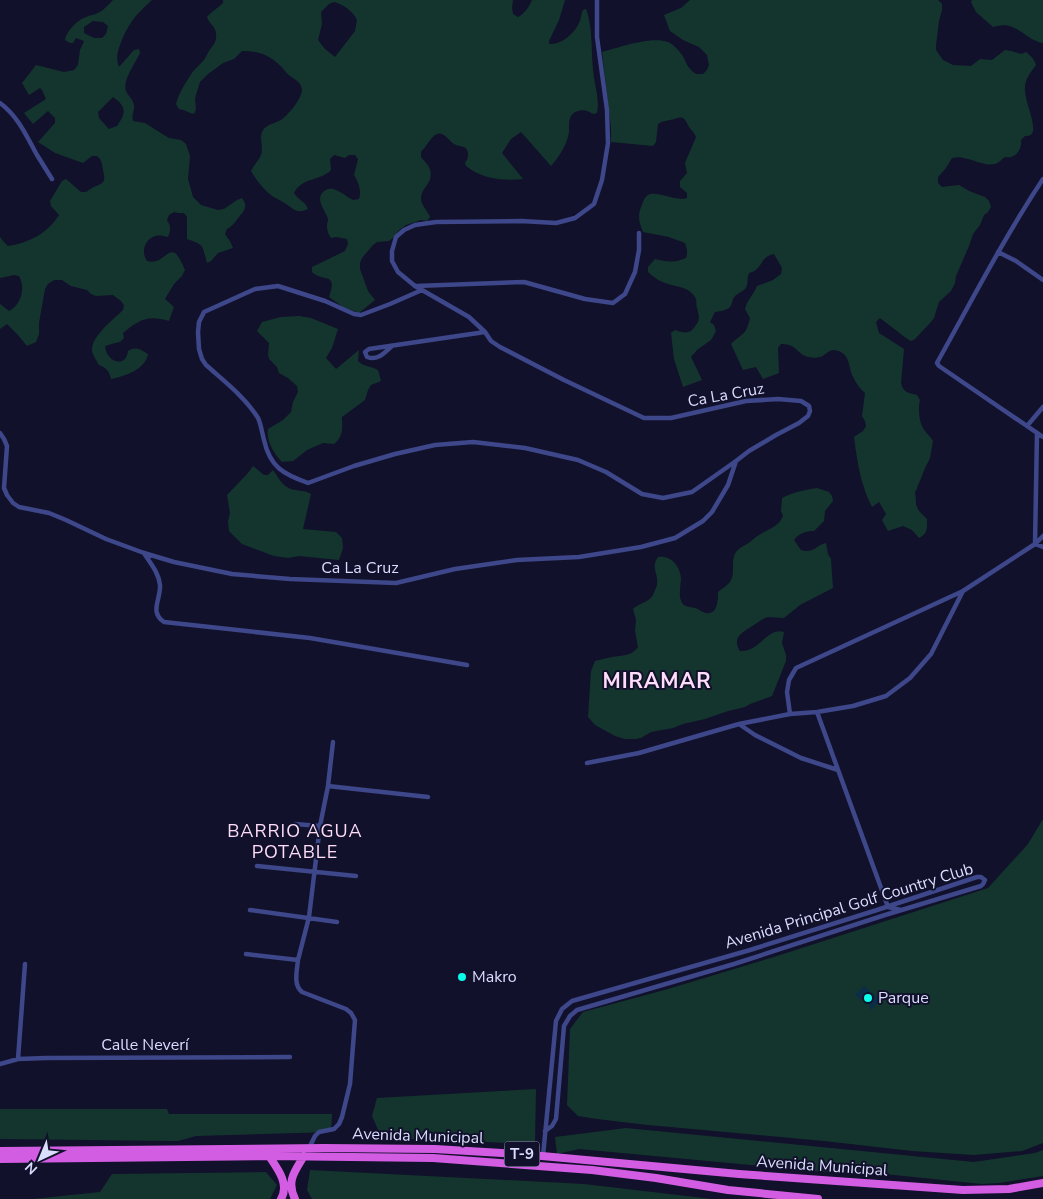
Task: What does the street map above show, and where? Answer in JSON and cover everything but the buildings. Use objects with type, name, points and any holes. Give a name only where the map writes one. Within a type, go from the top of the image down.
[{"type":"highway","name":"Avenida Municipal","points":[[0,1151],[309,1148],[435,1149],[936,1188],[990,1190],[1043,1183]]},
{"type":"highway","name":"Avenida Municipal","points":[[0,1160],[269,1156],[433,1158],[592,1170],[728,1190],[818,1199]]},
{"type":"highway","points":[[269,1156],[282,1175],[284,1194],[281,1199]]},
{"type":"highway","points":[[295,1199],[292,1194],[292,1176],[304,1156]]},
{"type":"highway","name":"T-9","points":[[1023,1187],[1043,1187]]},
{"type":"street","name":"Ca La Cruz","points":[[0,433],[7,446],[4,488],[13,503],[19,507],[49,513],[106,540],[144,553],[174,562],[232,574],[290,579],[396,583],[455,569],[517,560],[579,557],[642,547],[675,538],[703,521],[712,512],[728,485],[736,461],[749,451],[799,423],[808,416],[809,406],[801,401],[778,399],[746,401],[671,418],[644,418],[564,380],[491,341],[469,317],[414,286],[398,272],[392,261],[392,251],[396,237],[415,224],[521,221],[556,223],[575,218],[594,204],[602,180],[608,143],[607,110],[597,37],[597,0]]},
{"type":"street","points":[[0,103],[8,110],[24,131],[52,179]]},
{"type":"street","points":[[1043,180],[998,252],[937,363],[1043,438]]},
{"type":"street","points":[[414,286],[524,282],[585,299],[612,302],[625,294],[635,272],[639,250],[639,233]]},
{"type":"street","points":[[998,252],[1016,261],[1043,280]]},
{"type":"street","points":[[422,290],[361,315],[278,286],[255,289],[204,312],[199,322],[199,349],[206,365],[246,402],[259,420],[270,459],[282,472],[308,483],[354,466],[395,454],[435,445],[473,442],[525,448],[578,460],[606,472],[642,494],[663,498],[692,492],[736,461]]},
{"type":"street","points":[[392,346],[380,357],[373,359],[366,357],[365,352],[369,349],[484,332]]},
{"type":"street","points":[[1027,426],[1043,407]]},
{"type":"street","points":[[1035,544],[1037,433]]},
{"type":"street","points":[[790,714],[787,692],[789,680],[796,668],[963,591],[1035,544],[1043,536]]},
{"type":"street","points":[[1035,544],[1043,547]]},
{"type":"street","points":[[144,553],[156,572],[160,585],[156,609],[158,617],[164,622],[310,638],[467,665]]},
{"type":"street","points":[[587,763],[639,753],[739,724],[790,714],[853,706],[886,696],[910,678],[931,654],[963,591]]},
{"type":"street","points":[[817,712],[888,907],[901,910]]},
{"type":"street","points":[[739,724],[755,735],[801,758],[838,770]]},
{"type":"street","points":[[309,1148],[319,1132],[334,1129],[342,1117],[350,1084],[355,1020],[351,1013],[302,992],[296,984],[298,960],[309,918],[320,826],[328,786],[333,742]]},
{"type":"street","points":[[328,786],[428,797]]},
{"type":"street","points":[[295,824],[320,826]]},
{"type":"street","points":[[258,866],[356,876]]},
{"type":"street","name":"Avenida Principal Golf Country Club","points":[[977,877],[985,880],[984,884],[980,886],[734,964],[577,1010],[570,1016],[564,1026],[556,1119],[552,1126],[545,1131],[556,1021],[562,1009],[572,1001],[750,950],[977,877]]},
{"type":"street","points":[[250,910],[337,922]]},
{"type":"street","points":[[246,954],[298,960]]},
{"type":"street","points":[[18,1059],[25,964]]},
{"type":"street","name":"Calle Neverí","points":[[0,1064],[18,1059],[290,1057]]},
{"type":"street","points":[[543,1156],[545,1131]]},
{"type":"green space","points":[[113,0],[152,0],[129,26],[118,53],[117,61],[119,67],[134,50],[139,49],[140,53],[125,87],[134,105],[133,121],[145,123],[169,138],[181,140],[186,144],[190,156],[188,179],[193,197],[201,205],[218,210],[224,209],[242,198],[245,208],[225,234],[233,248],[218,253],[207,263],[200,244],[187,239],[187,217],[184,213],[174,212],[169,215],[167,220],[170,232],[168,237],[157,236],[148,240],[144,250],[147,261],[159,260],[172,252],[177,254],[185,270],[165,299],[174,307],[169,321],[155,318],[144,319],[123,333],[124,338],[120,342],[105,346],[109,356],[120,362],[124,360],[128,351],[136,348],[148,354],[146,360],[139,368],[128,374],[111,379],[107,370],[99,365],[92,351],[99,334],[123,310],[124,305],[113,295],[96,296],[87,290],[71,286],[62,280],[54,280],[45,289],[39,334],[36,342],[27,346],[7,324],[0,329],[0,304],[9,311],[17,305],[21,296],[22,286],[19,276],[14,275],[0,278],[0,237],[8,246],[30,240],[44,232],[59,215],[51,206],[50,201],[62,181],[66,179],[81,192],[86,192],[104,180],[102,162],[97,156],[92,156],[83,163],[55,153],[38,142],[55,123],[55,118],[48,111],[33,124],[24,113],[46,99],[40,88],[29,95],[22,83],[36,65],[64,72],[74,70],[78,65],[80,50],[84,41],[76,38],[73,43],[70,43],[65,40],[67,33],[79,21],[100,12]],"holes":[[[93,21],[103,22],[108,26],[106,34],[102,38],[94,38],[84,33],[84,27]],[[113,97],[121,104],[124,110],[117,126],[109,129],[99,118],[98,112]]]},
{"type":"green space","points":[[223,0],[513,0],[513,14],[518,17],[523,14],[532,0],[565,0],[549,44],[559,43],[571,34],[580,21],[583,10],[586,9],[591,31],[593,69],[598,102],[597,113],[593,114],[582,110],[572,114],[566,143],[551,166],[521,132],[511,139],[502,153],[523,179],[508,180],[479,174],[466,166],[468,152],[466,148],[454,144],[444,135],[435,135],[421,152],[421,157],[429,166],[431,175],[421,195],[422,204],[430,217],[427,221],[421,220],[406,225],[389,241],[377,242],[362,258],[360,269],[368,291],[375,300],[359,313],[343,307],[329,297],[331,281],[312,272],[312,267],[345,251],[348,244],[347,239],[330,237],[327,228],[328,219],[320,196],[325,190],[333,189],[353,200],[359,199],[359,186],[354,175],[358,159],[355,155],[349,155],[345,158],[334,155],[330,159],[331,170],[297,188],[294,193],[308,209],[301,211],[294,210],[272,196],[260,185],[251,171],[262,152],[262,132],[268,126],[281,120],[292,109],[301,94],[300,84],[266,55],[242,51],[234,59],[223,63],[208,74],[200,82],[195,98],[196,109],[194,114],[179,109],[176,104],[187,80],[204,60],[215,41],[216,31],[207,17],[223,3]],"holes":[[[337,3],[350,11],[357,20],[355,31],[335,57],[318,40],[322,24],[321,12],[329,4]]]},
{"type":"green space","points":[[690,0],[938,0],[942,4],[942,10],[936,50],[943,60],[953,65],[971,66],[980,59],[992,60],[1005,50],[1021,54],[1026,52],[1036,65],[1025,83],[1033,132],[1021,140],[1017,154],[990,164],[957,157],[952,158],[938,177],[938,183],[942,187],[959,185],[985,197],[991,207],[973,234],[951,291],[939,302],[934,318],[930,323],[911,341],[880,318],[876,322],[879,333],[904,349],[901,383],[906,392],[917,395],[920,400],[921,422],[923,428],[933,441],[930,458],[915,493],[916,505],[927,519],[925,533],[919,538],[912,530],[903,526],[888,531],[882,520],[886,514],[879,502],[872,507],[868,499],[860,473],[854,437],[863,431],[866,426],[862,416],[865,393],[854,379],[848,361],[843,354],[832,350],[820,357],[812,358],[805,356],[787,344],[781,344],[778,348],[779,373],[763,379],[756,367],[743,370],[731,344],[747,328],[750,318],[745,309],[757,286],[773,280],[781,274],[782,268],[774,254],[766,258],[757,269],[749,273],[746,287],[735,296],[729,308],[715,312],[710,322],[714,325],[716,331],[711,340],[691,357],[702,380],[683,387],[674,359],[671,333],[675,330],[689,332],[695,326],[699,317],[696,300],[693,294],[686,289],[665,283],[655,277],[648,272],[648,267],[655,259],[670,262],[686,258],[685,243],[669,237],[643,232],[639,215],[640,209],[648,195],[656,194],[677,199],[687,198],[687,193],[680,187],[680,181],[687,173],[685,163],[696,137],[684,118],[680,117],[658,124],[656,142],[653,146],[611,142],[602,52],[639,42],[659,40],[674,46],[692,71],[696,74],[703,74],[709,65],[707,55],[699,47],[683,40],[670,31],[664,15],[681,8]]},
{"type":"green space","points":[[972,0],[1043,0],[1043,43],[1033,40],[1010,26],[993,27],[976,12],[971,2]]},
{"type":"green space","points":[[299,316],[311,318],[338,329],[332,348],[326,358],[336,369],[359,350],[358,361],[378,370],[381,381],[371,385],[365,400],[342,417],[341,435],[334,444],[323,443],[307,450],[293,461],[282,462],[271,447],[268,429],[283,420],[291,412],[298,392],[297,386],[279,373],[277,367],[269,359],[269,343],[257,331],[262,322],[281,317]]},
{"type":"green space","points":[[253,466],[264,475],[268,475],[273,470],[288,488],[311,494],[303,529],[336,532],[342,538],[343,548],[339,560],[299,556],[288,558],[274,556],[242,544],[229,531],[228,521],[230,513],[227,495]]},
{"type":"green space","points":[[817,488],[829,492],[833,501],[825,511],[824,521],[814,531],[803,533],[794,540],[801,550],[805,551],[812,550],[826,543],[831,559],[833,588],[800,605],[784,618],[764,618],[739,635],[737,642],[740,651],[747,651],[773,633],[778,631],[784,632],[782,643],[786,661],[772,696],[745,707],[673,728],[651,732],[636,739],[625,739],[615,736],[595,725],[588,717],[591,671],[595,661],[623,656],[638,647],[635,631],[636,620],[633,609],[649,600],[653,595],[657,585],[655,564],[658,557],[671,560],[679,569],[681,578],[680,596],[684,605],[705,613],[713,612],[718,599],[718,592],[732,578],[734,556],[740,548],[781,520],[783,516],[781,511],[782,498],[804,490]]},
{"type":"green space","points":[[1043,819],[1043,1143],[1022,1151],[974,1155],[912,1151],[597,1119],[578,1116],[567,1105],[570,1029],[583,1012],[777,956],[988,888],[1028,844]]},
{"type":"green space","points":[[536,1089],[535,1144],[411,1139],[379,1132],[372,1116],[377,1098]]},
{"type":"green space","points":[[0,1109],[167,1109],[169,1114],[332,1114],[331,1132],[196,1136],[178,1141],[0,1139]]},
{"type":"green space","points":[[626,1128],[974,1162],[1035,1153],[1043,1150],[1043,1176],[982,1184],[855,1171],[824,1172],[579,1149],[557,1154],[555,1137]]},
{"type":"green space","points":[[310,1170],[584,1184],[712,1199],[312,1199],[307,1190]]},
{"type":"green space","points":[[266,1172],[277,1185],[270,1199],[33,1199],[100,1192],[112,1174]]},
{"type":"water","name":"Parque","points":[[864,986],[880,1000],[871,1010],[869,1005],[855,995]]},
{"type":"place","name":"Makro","points":[[462,977]]},
{"type":"place","name":"Parque","points":[[868,998]]},
{"type":"district","name":"MIRAMAR","points":[[657,681]]},
{"type":"district","name":"BARRIO AGUA POTABLE","points":[[295,841]]}]
